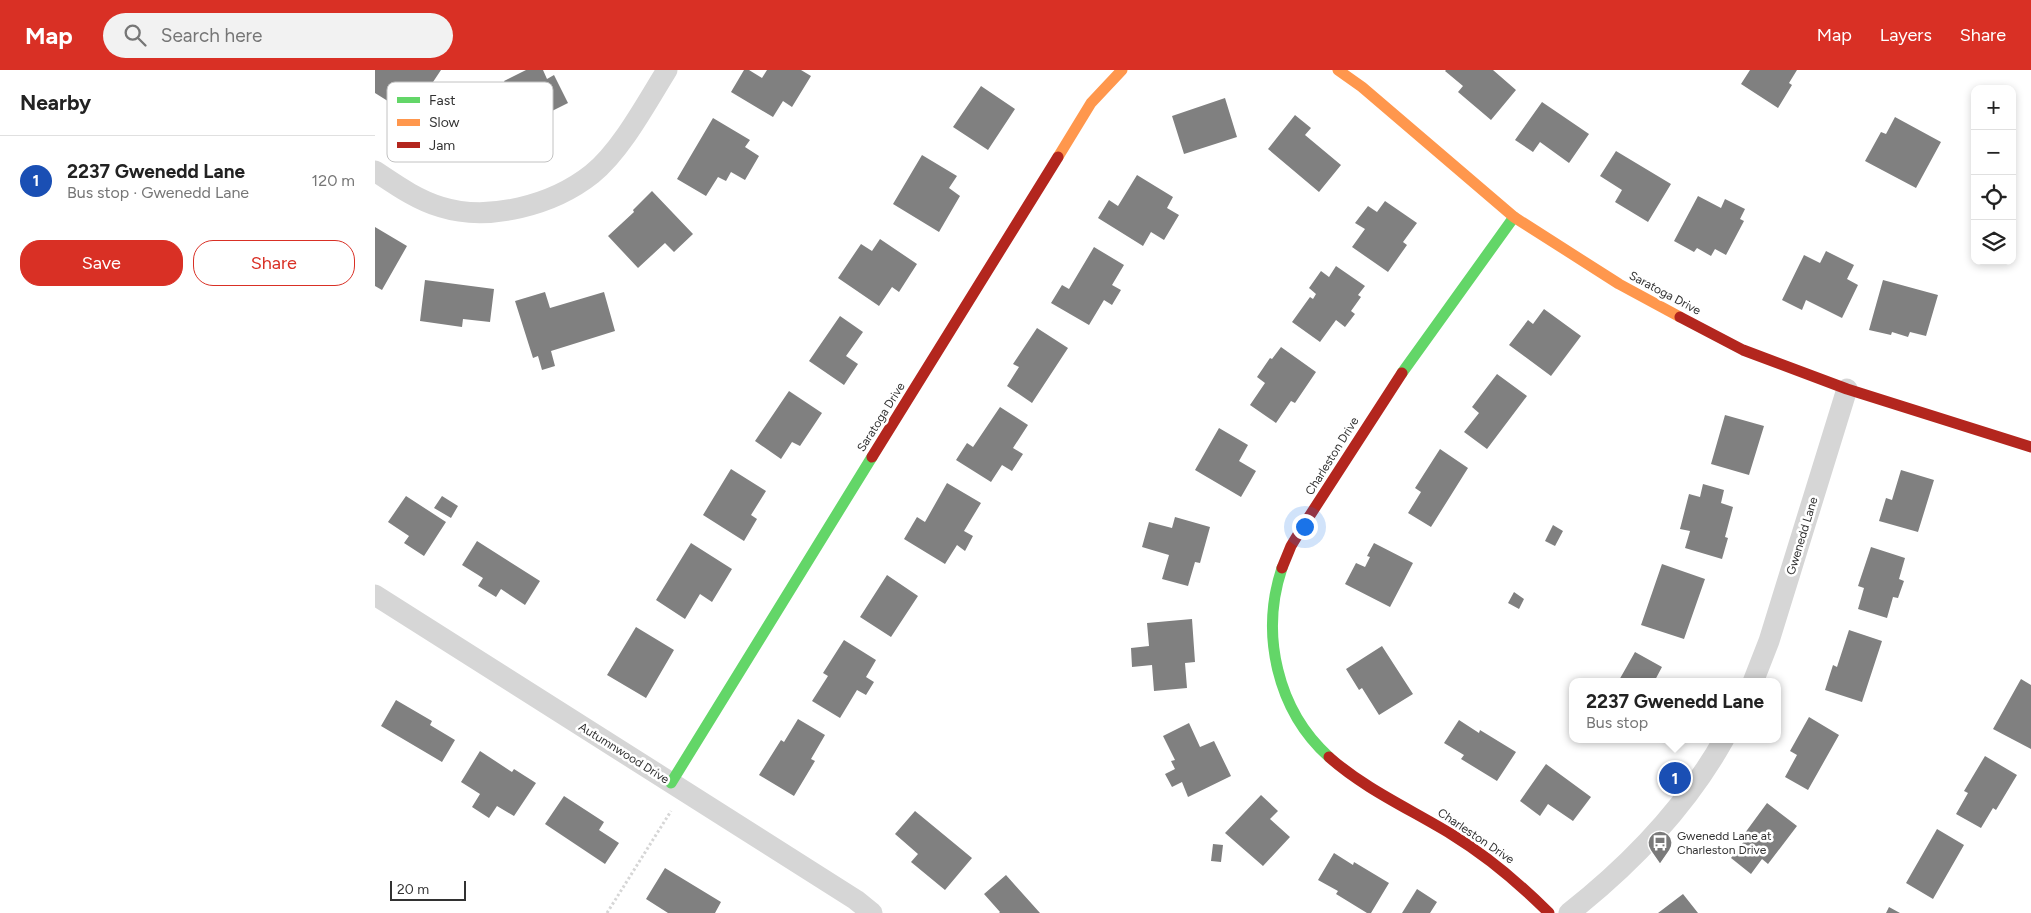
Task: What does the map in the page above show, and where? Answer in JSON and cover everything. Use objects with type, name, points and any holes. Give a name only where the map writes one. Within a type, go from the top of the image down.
[{"type":"street","points":[[375,171],[413,196],[442,208],[472,213],[504,211],[550,200],[592,174],[617,147],[667,70]]},
{"type":"street","name":"Saratoga Drive","points":[[671,783],[1091,103],[1122,70]]},
{"type":"street","name":"Saratoga Drive","points":[[1338,70],[1362,87],[1514,217],[1619,284],[1743,350],[1847,389],[2031,447]]},
{"type":"street","name":"Charleston Drive","points":[[1514,217],[1383,401],[1301,530],[1281,570],[1273,616],[1272,636],[1275,659],[1290,706],[1316,746],[1336,764],[1494,863],[1526,888],[1549,913]]},
{"type":"street","name":"Gwenedd Lane","points":[[1755,678],[1769,640],[1847,389]]},
{"type":"street","name":"Autumnwood Drive","points":[[375,595],[855,900],[872,913]]},
{"type":"street","points":[[1569,913],[1619,871],[1666,822],[1709,767],[1723,743]]},
{"type":"path","points":[[607,913],[666,819]]},
{"type":"building","points":[[375,70],[441,70],[433,82],[387,82],[387,101],[375,93]]},
{"type":"building","points":[[526,70],[543,70],[547,79],[554,75],[568,103],[553,110],[553,82],[504,81]]},
{"type":"building","points":[[744,70],[749,70],[762,78],[767,70],[801,70],[811,76],[792,107],[783,101],[773,117],[731,92]]},
{"type":"building","points":[[1446,70],[1493,70],[1516,90],[1491,120],[1458,92],[1463,86]]},
{"type":"building","points":[[1750,70],[1797,70],[1789,83],[1792,85],[1778,108],[1741,84]]},
{"type":"building","points":[[981,86],[1015,109],[988,150],[953,127]]},
{"type":"building","points":[[1225,98],[1237,137],[1184,154],[1172,116]]},
{"type":"building","points":[[1542,102],[1589,134],[1569,163],[1540,142],[1533,152],[1515,140]]},
{"type":"building","points":[[1295,115],[1311,128],[1305,135],[1341,165],[1319,192],[1268,149]]},
{"type":"building","points":[[1895,117],[1941,142],[1916,188],[1865,161],[1881,132],[1886,134]]},
{"type":"building","points":[[713,118],[750,140],[745,147],[759,156],[745,180],[731,172],[726,181],[718,177],[706,196],[677,179]]},
{"type":"building","points":[[1616,151],[1671,184],[1648,222],[1615,202],[1622,190],[1600,176]]},
{"type":"building","points":[[922,155],[957,176],[949,188],[960,196],[939,232],[893,204]]},
{"type":"building","points":[[1137,175],[1173,197],[1167,208],[1179,215],[1164,240],[1151,232],[1143,246],[1098,218],[1109,200],[1118,206]]},
{"type":"building","points":[[652,191],[693,234],[674,252],[665,243],[638,268],[608,236],[634,212],[633,210]]},
{"type":"building","points":[[1698,196],[1721,208],[1725,199],[1745,209],[1740,219],[1744,221],[1726,255],[1715,249],[1711,256],[1697,248],[1694,252],[1674,241]]},
{"type":"building","points":[[1385,201],[1417,223],[1403,242],[1407,245],[1388,272],[1352,247],[1365,229],[1355,223],[1368,206],[1377,212]]},
{"type":"building","points":[[375,227],[407,246],[382,290],[375,286]]},
{"type":"building","points":[[880,239],[917,264],[899,292],[892,287],[879,306],[838,278],[861,244],[872,251]]},
{"type":"building","points":[[1094,247],[1124,265],[1112,285],[1121,290],[1112,305],[1104,300],[1089,325],[1051,303],[1062,285],[1069,289]]},
{"type":"building","points":[[1826,251],[1854,265],[1847,279],[1858,285],[1842,318],[1806,300],[1802,310],[1782,300],[1804,255],[1820,263]]},
{"type":"building","points":[[1336,266],[1365,286],[1358,295],[1361,297],[1351,311],[1355,314],[1345,327],[1336,320],[1320,342],[1292,322],[1310,297],[1313,299],[1316,294],[1309,288],[1321,271],[1329,277]]},
{"type":"building","points":[[425,280],[494,289],[490,322],[463,319],[462,327],[420,321]]},
{"type":"building","points":[[1883,280],[1938,295],[1926,336],[1910,332],[1908,337],[1892,332],[1891,335],[1869,330]]},
{"type":"building","points":[[545,292],[550,308],[604,292],[615,331],[551,351],[555,366],[542,370],[538,356],[533,358],[515,301]]},
{"type":"building","points":[[1544,309],[1581,336],[1551,376],[1509,345],[1528,320],[1533,324]]},
{"type":"building","points":[[840,316],[863,332],[846,356],[858,364],[844,385],[809,361]]},
{"type":"building","points":[[1037,328],[1068,348],[1032,403],[1007,386],[1019,367],[1013,364]]},
{"type":"building","points":[[1281,347],[1316,372],[1295,403],[1291,401],[1276,423],[1250,405],[1265,383],[1257,377],[1270,358],[1272,359]]},
{"type":"building","points":[[1497,374],[1527,396],[1487,449],[1464,432],[1479,413],[1472,407]]},
{"type":"building","points":[[789,391],[822,413],[800,446],[792,442],[781,459],[755,441]]},
{"type":"building","points":[[1000,407],[1028,425],[1013,448],[1023,454],[1012,471],[1002,465],[991,482],[956,460],[967,443],[973,447]]},
{"type":"building","points":[[1725,415],[1764,426],[1749,475],[1711,464]]},
{"type":"building","points":[[1219,428],[1248,445],[1239,461],[1256,471],[1241,497],[1195,470]]},
{"type":"building","points":[[1440,449],[1468,468],[1431,527],[1408,513],[1421,492],[1415,488]]},
{"type":"building","points":[[731,469],[766,491],[751,515],[757,519],[744,541],[703,515]]},
{"type":"building","points":[[1901,470],[1934,480],[1918,532],[1879,521],[1886,498],[1892,500]]},
{"type":"building","points":[[947,483],[981,503],[964,531],[973,536],[965,551],[957,545],[945,564],[904,539],[917,517],[925,522]]},
{"type":"building","points":[[1703,484],[1724,490],[1721,503],[1733,507],[1725,537],[1728,538],[1722,559],[1685,548],[1690,531],[1680,529],[1689,494],[1700,497]]},
{"type":"building","points":[[406,496],[446,522],[424,556],[404,543],[409,536],[388,522]]},
{"type":"building","points":[[442,496],[458,506],[451,518],[434,508]]},
{"type":"building","points":[[1175,517],[1210,527],[1200,563],[1195,562],[1188,586],[1162,579],[1169,555],[1142,547],[1149,522],[1172,528]]},
{"type":"building","points":[[1553,525],[1563,531],[1555,546],[1545,541]]},
{"type":"building","points":[[477,541],[540,581],[525,605],[501,589],[496,597],[478,586],[483,578],[462,565]]},
{"type":"building","points":[[691,543],[732,569],[712,602],[700,594],[685,619],[656,600]]},
{"type":"building","points":[[1374,543],[1413,563],[1390,607],[1345,584],[1356,563],[1365,567],[1370,557],[1367,556]]},
{"type":"building","points":[[1871,547],[1905,558],[1899,579],[1904,581],[1898,598],[1893,597],[1887,618],[1858,609],[1864,588],[1858,586]]},
{"type":"building","points":[[1662,564],[1705,579],[1684,639],[1641,625]]},
{"type":"building","points":[[887,575],[918,596],[891,637],[860,617]]},
{"type":"building","points":[[1514,592],[1524,599],[1519,609],[1508,603]]},
{"type":"building","points":[[1192,619],[1195,662],[1185,663],[1187,688],[1154,691],[1152,665],[1132,667],[1131,648],[1149,646],[1147,623]]},
{"type":"building","points":[[636,627],[674,650],[646,698],[607,675]]},
{"type":"building","points":[[1849,630],[1882,641],[1862,702],[1825,690],[1833,665],[1837,667]]},
{"type":"building","points":[[844,640],[876,660],[866,677],[874,682],[866,695],[857,690],[840,718],[812,701],[828,676],[823,673]]},
{"type":"building","points":[[1382,646],[1413,694],[1379,715],[1362,688],[1359,690],[1346,669]]},
{"type":"building","points":[[1635,652],[1662,667],[1656,678],[1620,678]]},
{"type":"building","points":[[2021,679],[2031,685],[2031,749],[1993,729]]},
{"type":"building","points":[[396,700],[432,721],[430,725],[455,740],[442,762],[381,726]]},
{"type":"building","points":[[1809,717],[1839,735],[1808,790],[1785,777],[1797,755],[1790,751]]},
{"type":"building","points":[[798,719],[825,735],[811,759],[815,761],[794,796],[759,775],[781,740],[784,742]]},
{"type":"building","points":[[1459,720],[1479,733],[1480,730],[1516,752],[1497,781],[1461,759],[1464,755],[1444,743]]},
{"type":"building","points":[[1189,723],[1200,747],[1214,741],[1231,776],[1188,797],[1182,782],[1172,787],[1165,774],[1175,769],[1171,761],[1175,760],[1163,736]]},
{"type":"building","points":[[480,751],[512,772],[514,769],[536,783],[514,816],[497,806],[489,818],[472,807],[480,794],[461,782]]},
{"type":"building","points":[[1985,756],[2017,775],[1996,810],[1993,808],[1981,828],[1956,814],[1968,793],[1964,791]]},
{"type":"building","points":[[1546,764],[1591,797],[1573,821],[1548,804],[1540,816],[1520,801]]},
{"type":"building","points":[[1261,795],[1278,811],[1270,819],[1290,837],[1263,866],[1225,833]]},
{"type":"building","points":[[564,796],[604,822],[599,830],[619,843],[605,864],[545,824]]},
{"type":"building","points":[[1767,803],[1797,826],[1768,864],[1762,859],[1751,874],[1731,858],[1745,840],[1742,837]]},
{"type":"building","points":[[915,811],[972,858],[945,890],[911,862],[918,854],[895,834]]},
{"type":"building","points":[[1937,829],[1964,845],[1933,899],[1906,883]]},
{"type":"building","points":[[1213,844],[1223,845],[1221,862],[1211,861]]},
{"type":"building","points":[[1334,853],[1353,865],[1354,862],[1389,883],[1371,913],[1367,913],[1336,894],[1338,891],[1318,880]]},
{"type":"building","points":[[665,868],[721,902],[715,913],[668,913],[646,899]]},
{"type":"building","points":[[1006,875],[1040,913],[999,913],[984,894]]},
{"type":"building","points":[[1417,889],[1437,902],[1430,913],[1402,913]]},
{"type":"building","points":[[1683,894],[1698,913],[1658,913]]},
{"type":"building","points":[[1889,907],[1900,913],[1886,913]]},
{"type":"traffic: fast","points":[[1402,373],[1514,217]]},
{"type":"traffic: fast","points":[[671,783],[872,457]]},
{"type":"traffic: fast","points":[[1282,568],[1276,593],[1273,619],[1273,644],[1278,670],[1285,694],[1297,717],[1311,738],[1329,757]]},
{"type":"traffic: slow","points":[[1058,157],[1091,103],[1122,70]]},
{"type":"traffic: slow","points":[[1338,70],[1362,87],[1514,217],[1619,284],[1680,317]]},
{"type":"traffic: jam","points":[[872,457],[1058,157]]},
{"type":"traffic: jam","points":[[1680,317],[1743,350],[1847,389],[2031,447]]},
{"type":"traffic: jam","points":[[1282,568],[1291,546],[1305,523],[1402,373]]},
{"type":"traffic: jam","points":[[1329,757],[1357,779],[1477,851],[1526,891],[1549,913]]},
{"type":"place","name":"2237 Gwenedd Lane","points":[[1675,778]]},
{"type":"place","name":"Gwenedd Lane at Charleston Drive","points":[[1660,864]]}]
